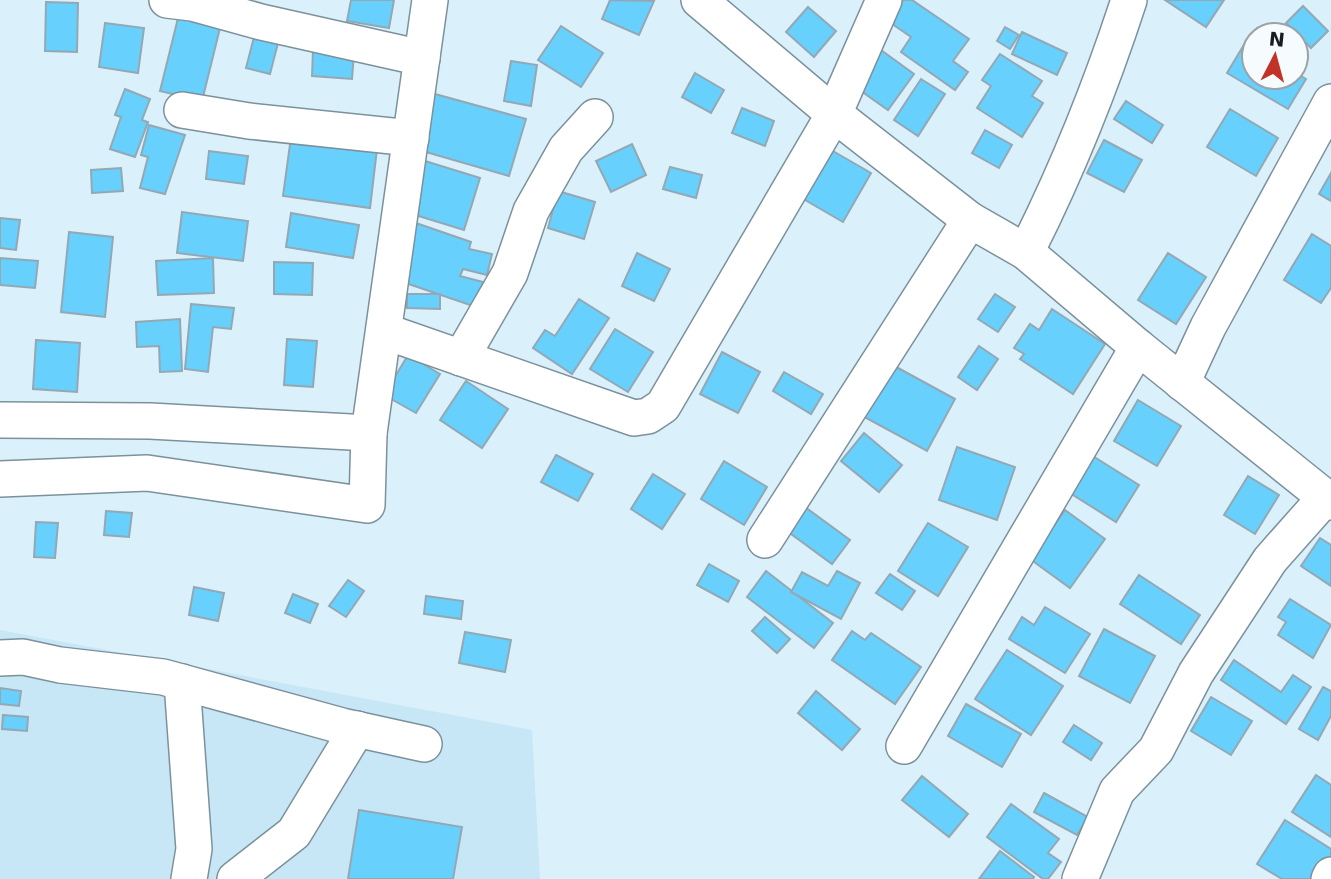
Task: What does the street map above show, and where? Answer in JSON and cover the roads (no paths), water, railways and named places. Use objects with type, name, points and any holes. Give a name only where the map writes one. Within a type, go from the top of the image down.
[{"type":"street","points":[[167,0],[192,3],[261,22],[422,58]]},
{"type":"street","points":[[0,479],[147,473],[367,505],[369,433],[430,0]]},
{"type":"street","points":[[699,0],[834,114],[970,220],[1026,252],[1138,347],[1328,500],[1270,560],[1196,673],[1156,750],[1117,791],[1080,879]]},
{"type":"street","points":[[384,331],[634,418],[648,416],[663,406],[834,114],[884,0]]},
{"type":"street","points":[[1026,252],[1075,152],[1103,80],[1129,0]]},
{"type":"street","points":[[1182,383],[1208,327],[1331,102]]},
{"type":"street","points":[[182,110],[249,121],[411,138]]},
{"type":"street","points":[[461,358],[510,274],[531,211],[566,149],[596,117]]},
{"type":"street","points":[[765,540],[970,220]]},
{"type":"street","points":[[904,746],[1138,347]]},
{"type":"street","points":[[0,420],[150,421],[369,433]]},
{"type":"street","points":[[0,658],[23,657],[182,682],[424,744]]},
{"type":"street","points":[[182,682],[194,849],[189,879]]},
{"type":"street","points":[[235,879],[294,833],[357,729]]}]
